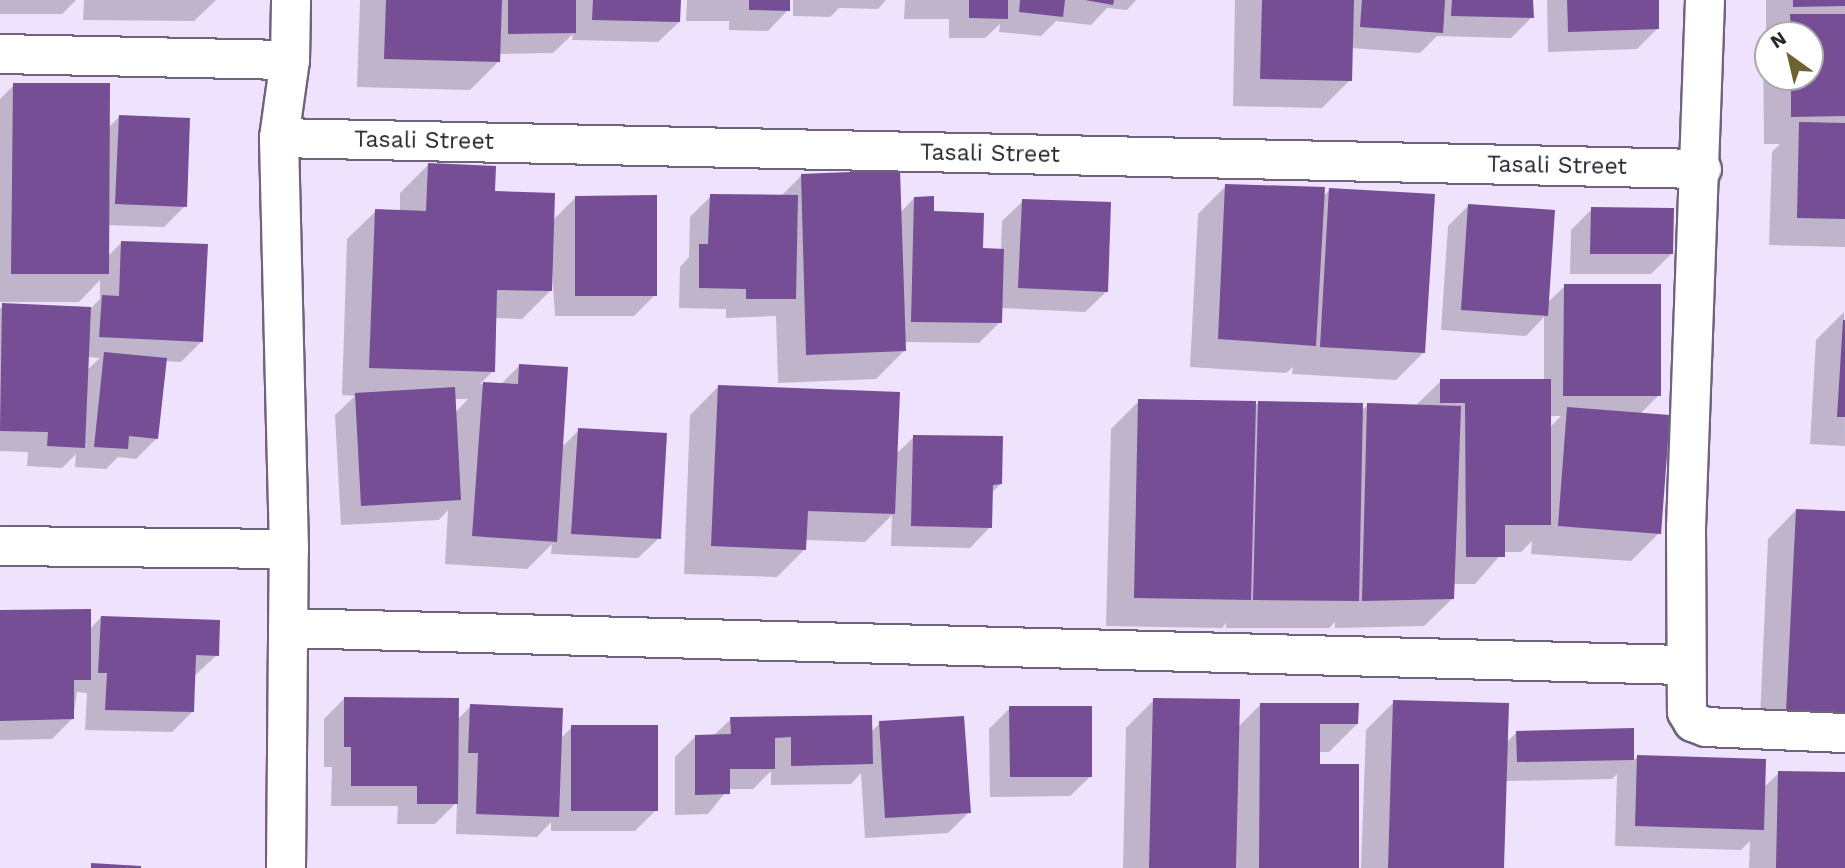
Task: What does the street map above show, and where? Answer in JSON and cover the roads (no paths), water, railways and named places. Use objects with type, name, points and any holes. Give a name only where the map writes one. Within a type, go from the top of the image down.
[{"type":"street","points":[[286,868],[289,549],[279,138],[290,60],[291,0]]},
{"type":"street","points":[[1705,0],[1685,665],[1687,712],[1693,722],[1706,727],[1845,733]]},
{"type":"street","points":[[0,54],[290,60]]},
{"type":"street","name":"Tasali Street","points":[[279,138],[1702,169]]},
{"type":"street","points":[[0,546],[289,549]]},
{"type":"street","points":[[288,628],[1685,665]]}]
